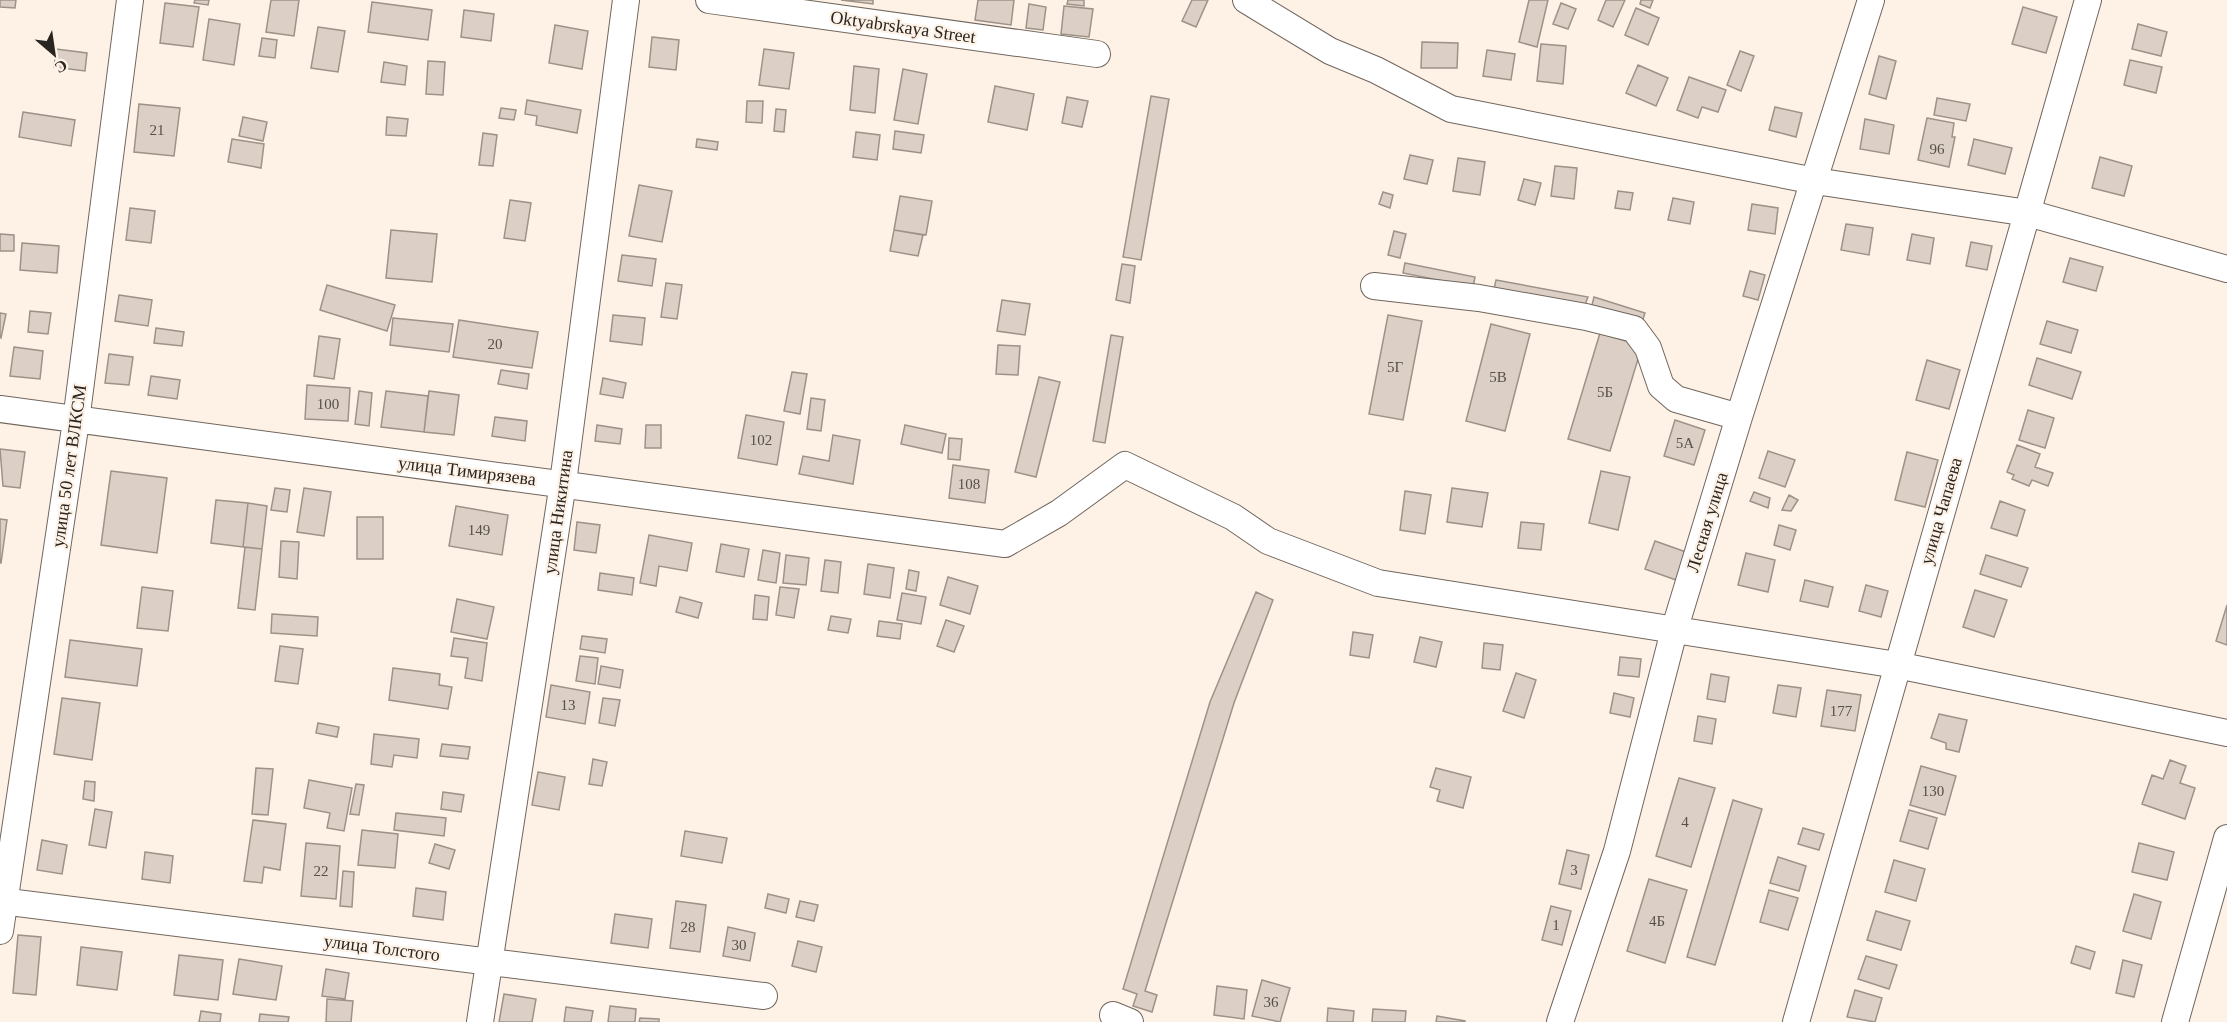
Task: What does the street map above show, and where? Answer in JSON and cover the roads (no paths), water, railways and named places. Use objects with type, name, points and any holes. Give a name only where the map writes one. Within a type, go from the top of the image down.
[{"type":"street","name":"улица 50 лет ВЛКСМ","points":[[0,932],[2,902],[76,420],[129,0]]},
{"type":"street","name":"улица Никитина","points":[[480,1022],[564,483],[626,0]]},
{"type":"street","name":"Oktyabrskaya Street","points":[[709,0],[1096,54]]},
{"type":"street","points":[[1246,0],[1330,51],[1376,70],[1451,109],[1815,182],[2028,213],[2227,269]]},
{"type":"street","name":"Лесная улица","points":[[1560,1022],[1617,851],[1674,631],[1739,417],[1871,0]]},
{"type":"street","name":"улица Чапаева","points":[[1796,1022],[2088,0]]},
{"type":"street","points":[[1374,286],[1479,298],[1586,317],[1634,329],[1648,348],[1660,386],[1676,399],[1739,417]]},
{"type":"street","name":"улица Тимирязева","points":[[0,409],[1005,544],[1059,513],[1125,465],[1233,517],[1268,541],[1378,583],[1674,631]]},
{"type":"street","points":[[1674,631],[1897,665],[2227,733]]},
{"type":"street","points":[[2175,1022],[2227,838]]},
{"type":"street","name":"улица Толстого","points":[[2,902],[764,996]]}]
